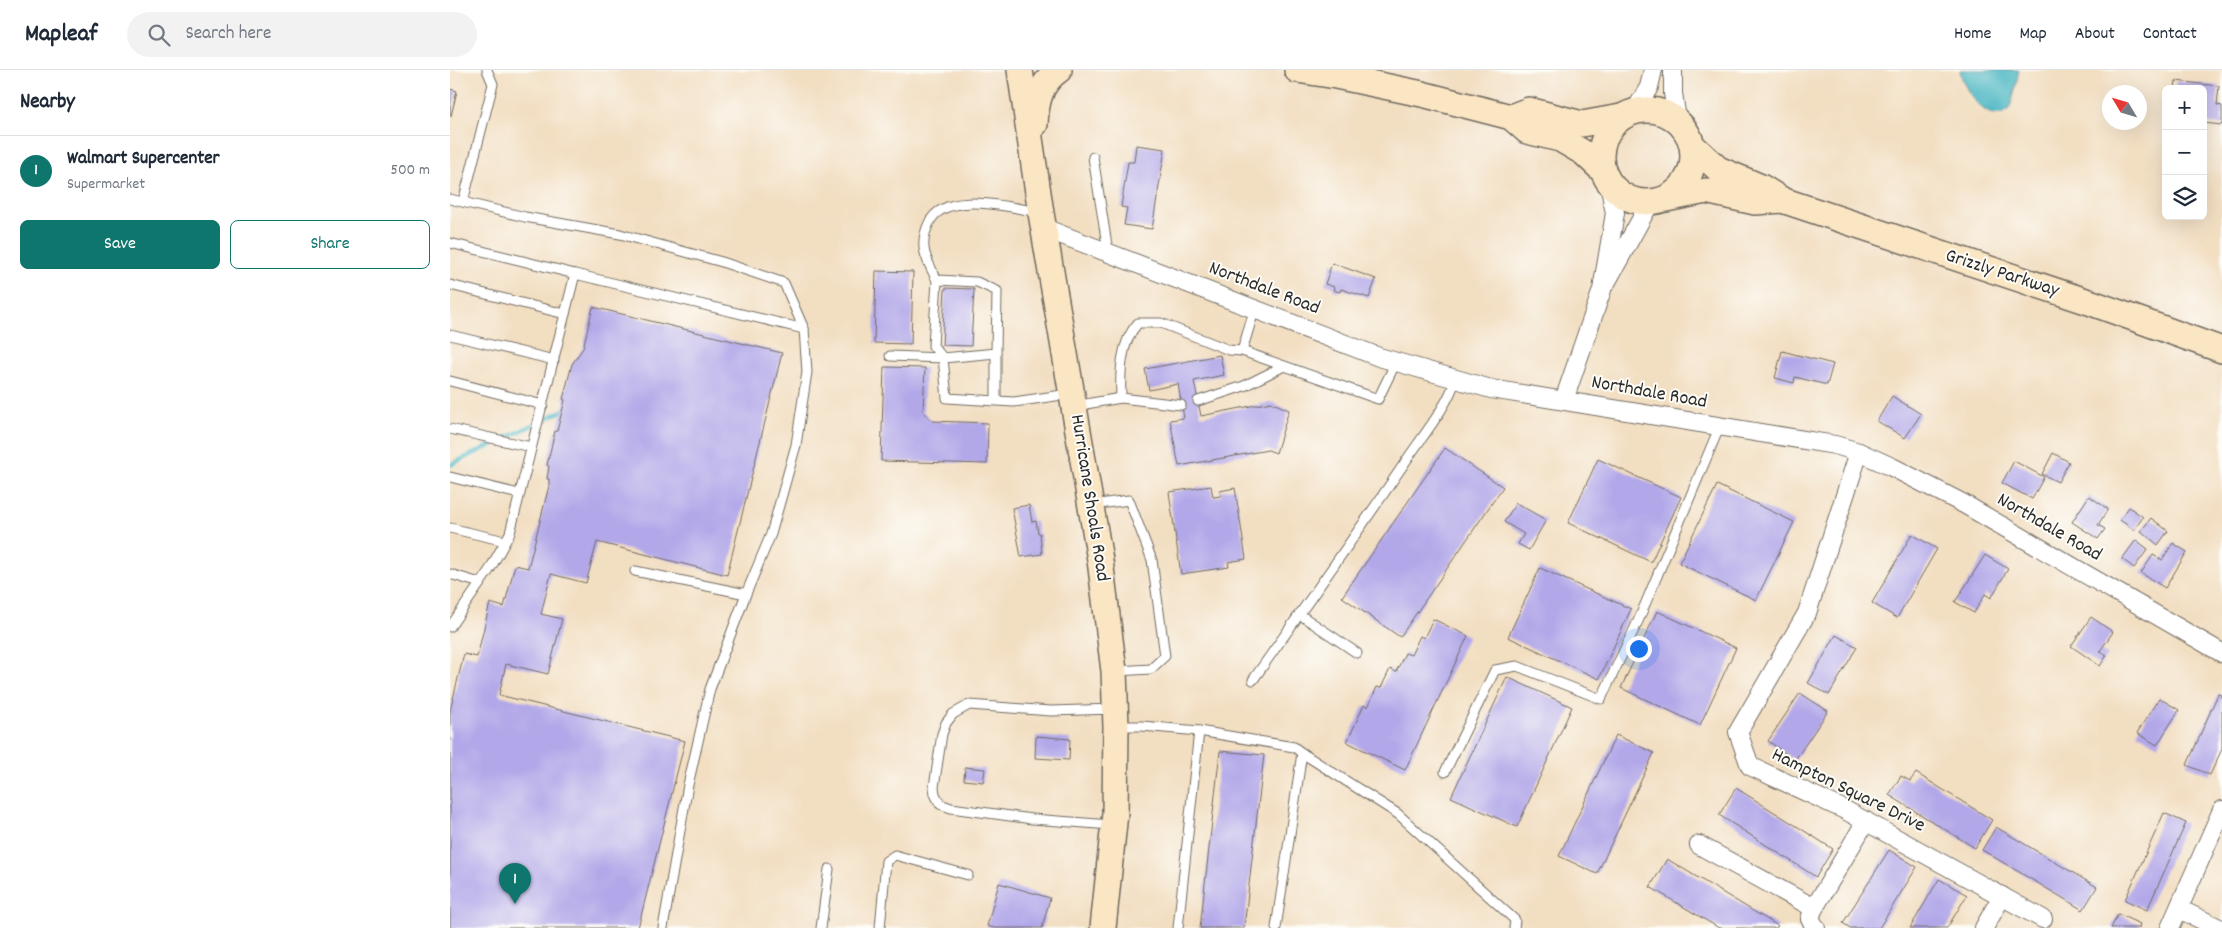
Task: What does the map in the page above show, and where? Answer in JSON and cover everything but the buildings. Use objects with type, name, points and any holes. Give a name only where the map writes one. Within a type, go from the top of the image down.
[{"type":"street","name":"Hurricane Shoals Road","points":[[1020,70],[1042,220],[1090,505],[1114,671],[1116,718],[1114,825],[1103,928]]},
{"type":"street","points":[[1031,141],[1035,128],[1036,106],[1040,92],[1051,75],[1059,70]]},
{"type":"street","points":[[1297,70],[1413,92],[1511,117],[1527,131],[1560,139],[1584,153],[1620,195],[1635,201],[1658,201],[1679,190],[1688,177],[1693,162],[1692,146],[1687,132],[1677,120],[1664,112],[1650,109],[1582,124],[1529,110],[1511,117]]},
{"type":"street","points":[[1564,400],[1602,290],[1614,213],[1600,155],[1603,140],[1610,127],[1628,114],[1649,87],[1653,70]]},
{"type":"street","points":[[1673,70],[1673,93],[1677,120]]},
{"type":"street","name":"Grizzly Parkway","points":[[1692,146],[1718,169],[1760,187],[1782,200],[2092,303],[2222,350]]},
{"type":"street","name":"Grizzly Parkway","points":[[1658,201],[1706,192],[1755,202],[1782,200]]},
{"type":"street","points":[[1602,290],[1658,201]]},
{"type":"street","name":"Northdale Road","points":[[1042,220],[1108,251],[1255,308],[1396,362],[1455,380],[1491,389],[1719,428],[1835,445],[1859,452],[1964,504],[2222,652]]},
{"type":"street","name":"Hampton Square Drive","points":[[1859,452],[1807,613],[1738,732],[1750,766],[1866,821],[2043,919]]},
{"type":"street","points":[[2170,928],[2178,909],[2214,844],[2222,810]]},
{"type":"street","points":[[1816,928],[1810,919],[1814,908],[1866,821]]},
{"type":"street","points":[[1699,845],[1814,908]]},
{"type":"street","points":[[1984,928],[2002,896]]},
{"type":"street","points":[[2178,909],[2219,928]]},
{"type":"lane","points":[[463,202],[493,84],[487,70]]},
{"type":"lane","points":[[1093,157],[1108,251]]},
{"type":"lane","points":[[450,199],[525,217],[620,234],[722,262],[784,283],[804,329],[807,372],[796,445],[771,534],[710,689],[688,785],[662,928]]},
{"type":"lane","points":[[1042,220],[965,202],[946,206],[932,217],[925,231],[922,245],[938,280],[933,346],[943,358],[947,398],[1014,402],[1121,398],[1181,405]]},
{"type":"lane","points":[[450,243],[804,329]]},
{"type":"lane","points":[[451,624],[480,583],[510,534],[575,274]]},
{"type":"lane","points":[[938,280],[977,282],[997,291],[996,400]]},
{"type":"lane","points":[[450,285],[566,314]]},
{"type":"lane","points":[[1242,351],[1255,308]]},
{"type":"lane","points":[[1121,398],[1120,372],[1129,333],[1138,323],[1161,323],[1230,350],[1242,351],[1378,399],[1396,362]]},
{"type":"lane","points":[[450,336],[554,360]]},
{"type":"lane","points":[[890,356],[943,358],[996,353]]},
{"type":"lane","points":[[1198,401],[1244,386],[1284,366]]},
{"type":"lane","points":[[1253,680],[1431,424],[1454,386],[1455,380]]},
{"type":"lane","points":[[450,382],[542,405]]},
{"type":"lane","points":[[1445,772],[1495,670],[1517,666],[1601,699],[1639,619],[1719,428]]},
{"type":"lane","points":[[450,429],[531,447]]},
{"type":"lane","points":[[450,477],[519,494]]},
{"type":"lane","points":[[1090,505],[1129,500],[1152,560],[1165,656],[1151,669],[1114,671]]},
{"type":"lane","points":[[450,528],[505,541]]},
{"type":"lane","points":[[635,571],[746,594]]},
{"type":"lane","points":[[450,574],[480,583]]},
{"type":"lane","points":[[1299,614],[1357,653]]},
{"type":"lane","points":[[1114,825],[1032,819],[952,808],[940,804],[934,787],[942,734],[946,723],[953,714],[969,705],[1116,718],[1142,726],[1199,731],[1294,747],[1302,754],[1398,814],[1514,920],[1514,928]]},
{"type":"lane","points":[[1178,928],[1199,731]]},
{"type":"lane","points":[[1276,928],[1302,754]]},
{"type":"lane","points":[[880,928],[886,861],[890,857],[895,855],[968,875]]},
{"type":"lane","points":[[821,928],[829,869]]},
{"type":"water","points":[[1960,70],[2019,70],[2013,98],[2007,111],[1991,114],[1976,103],[1961,77]]},
{"type":"waterway","points":[[450,465],[566,409]]},
{"type":"place","name":"Walmart Supercenter","points":[[515,904]]}]
